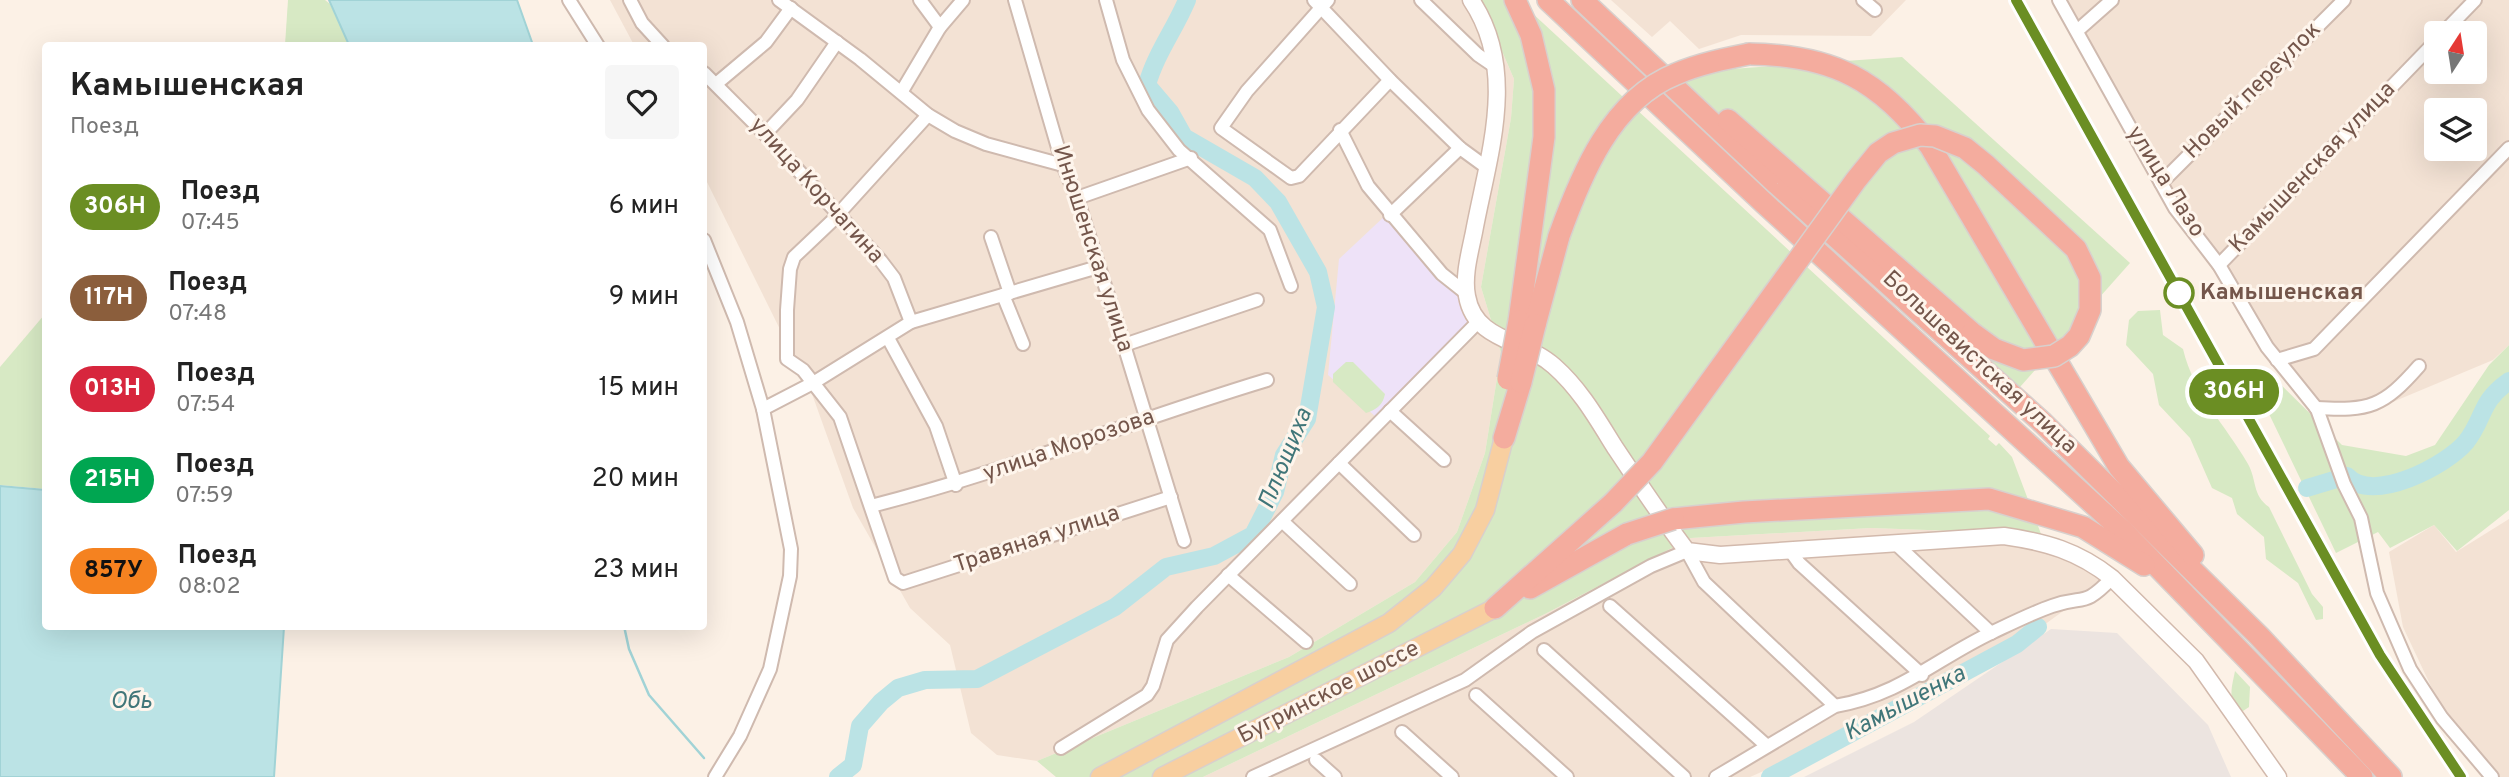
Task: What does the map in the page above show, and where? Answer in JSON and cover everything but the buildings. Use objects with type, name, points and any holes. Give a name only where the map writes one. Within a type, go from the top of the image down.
[{"type":"highway","points":[[1504,438],[1527,323],[1544,137],[1544,90],[1531,35],[1515,0]]},
{"type":"highway","name":"Большевистская улица","points":[[1548,0],[1764,203],[2123,531],[2362,777]]},
{"type":"highway","points":[[1495,608],[1613,503],[1652,462],[1856,180],[1878,153],[1903,139],[1935,136],[1965,148],[2076,249],[2090,278],[2091,310],[2087,323],[2070,346],[2054,356],[2036,360],[2009,356],[1972,333],[1584,0]]},
{"type":"highway","name":"Большевистская улица","points":[[1584,0],[1777,184],[2043,423],[2237,616],[2391,777]]},
{"type":"highway","points":[[1527,323],[1579,181],[1604,137],[1638,98],[1673,75],[1708,62],[1749,54],[1790,54],[1830,66],[1868,83],[1904,112],[1930,146],[2119,467],[2193,555],[2237,616]]},
{"type":"highway","points":[[1495,608],[1627,534],[1673,519],[1744,512],[1989,499],[2083,527],[2137,559],[2194,605]]},
{"type":"main road","points":[[1100,777],[1389,623],[1433,589],[1462,554],[1485,510],[1504,438]]},
{"type":"main road","name":"Бугринское шоссе","points":[[1163,777],[1495,608]]},
{"type":"street","points":[[569,0],[595,42]]},
{"type":"street","points":[[630,0],[642,23],[659,42]]},
{"type":"street","points":[[779,0],[902,91],[928,115],[985,144],[1063,165]]},
{"type":"street","points":[[920,0],[940,27]]},
{"type":"street","points":[[902,91],[940,27],[963,0]]},
{"type":"street","name":"Инюшенская улица","points":[[1015,0],[1063,165],[1077,198],[1184,541]]},
{"type":"street","points":[[1106,0],[1112,31],[1134,86],[1148,110],[1180,150],[1270,230],[1292,286]]},
{"type":"street","points":[[1421,0],[1478,55],[1497,68]]},
{"type":"street","points":[[1471,0],[1497,68],[1497,115],[1468,262],[1466,293],[1478,323],[1502,340],[1552,364],[1582,394],[1660,516],[1687,551],[1704,582],[1835,706]]},
{"type":"street","points":[[1863,0],[1875,10]]},
{"type":"street","name":"улица Лазо","points":[[2059,0],[2175,208],[2219,265],[2277,360],[2316,408],[2361,518],[2377,593],[2410,669],[2442,718],[2492,777]]},
{"type":"street","points":[[2077,31],[2112,0]]},
{"type":"street","name":"Новый переулок","points":[[2161,183],[2344,0]]},
{"type":"street","points":[[2455,21],[2475,0]]},
{"type":"street","points":[[1390,80],[1299,176],[1291,178],[1221,128],[1247,91],[1321,3],[1390,80],[1460,148],[1486,167]]},
{"type":"street","points":[[716,83],[766,42],[791,8]]},
{"type":"street","points":[[765,134],[797,100],[836,42]]},
{"type":"street","name":"Камышенская улица","points":[[2219,265],[2424,53]]},
{"type":"street","name":"улица Корчагина","points":[[707,76],[839,213],[894,278],[911,322]]},
{"type":"street","points":[[871,506],[840,417],[803,370],[787,359],[790,269],[794,257],[839,213],[928,115]]},
{"type":"street","points":[[1340,130],[1368,186],[1390,215],[1441,274],[1466,293]]},
{"type":"street","points":[[1390,215],[1460,148]]},
{"type":"street","points":[[2277,360],[2314,349],[2509,148]]},
{"type":"street","points":[[1077,198],[1191,158]]},
{"type":"street","points":[[991,237],[1023,344]]},
{"type":"street","points":[[707,247],[737,322],[763,409],[786,513],[791,549],[790,576],[769,669],[740,736],[715,777]]},
{"type":"street","points":[[763,409],[813,383],[911,322],[1098,267]]},
{"type":"street","points":[[1124,345],[1257,300]]},
{"type":"street","points":[[1061,748],[1147,695],[1153,686],[1167,640],[1478,323]]},
{"type":"street","points":[[888,338],[936,426],[956,485]]},
{"type":"street","points":[[2316,408],[2358,411],[2394,394],[2419,366]]},
{"type":"street","name":"улица Морозова","points":[[871,506],[956,485],[1267,380]]},
{"type":"street","points":[[1391,411],[1444,460]]},
{"type":"street","points":[[1339,463],[1414,535]]},
{"type":"street","name":"Травяная улица","points":[[871,506],[895,578],[903,583],[1171,497]]},
{"type":"street","points":[[1282,521],[1350,584]]},
{"type":"street","points":[[1253,777],[1465,680],[1532,632],[1651,566],[1687,551],[1720,555],[2004,536],[2036,541],[2075,555],[2112,578],[2196,662],[2278,777]]},
{"type":"street","points":[[1895,543],[1991,633]]},
{"type":"street","points":[[1789,549],[1799,564],[1922,675]]},
{"type":"street","points":[[1228,575],[1306,642]]},
{"type":"street","points":[[1716,777],[1835,706],[1853,703],[1922,675],[1991,633],[2055,604],[2085,601],[2112,578]]},
{"type":"street","points":[[1610,606],[1768,746]]},
{"type":"street","points":[[1544,650],[1684,777]]},
{"type":"street","points":[[1476,695],[1567,777]]},
{"type":"street","points":[[1402,732],[1452,777]]},
{"type":"street","points":[[1316,760],[1335,777]]},
{"type":"shaded area","points":[[610,0],[1480,0],[1514,79],[1511,118],[1481,287],[1501,353],[1485,453],[1457,532],[1415,582],[1289,657],[1037,761],[997,755],[971,733],[950,645],[910,608],[853,508],[812,394],[707,182],[707,42],[632,42]]},
{"type":"shaded area","points":[[1611,0],[1906,0],[1871,36],[1741,35],[1699,49],[1670,21],[1652,37]]},
{"type":"shaded area","points":[[2057,0],[2509,0],[2509,345],[2493,360],[2364,414],[2305,406],[2252,337]]},
{"type":"shaded area","points":[[1388,213],[1471,303],[1471,319],[1384,424],[1328,375],[1339,259]]},
{"type":"shaded area","points":[[2509,519],[2509,777],[2497,777],[2445,716],[2403,627],[2389,552],[2434,525],[2456,552]]},
{"type":"shaded area","points":[[1871,528],[2041,534],[2047,542],[2114,574],[1967,681],[1750,777],[1203,777],[1545,614],[1691,538]]},
{"type":"shaded area","points":[[2051,629],[2117,633],[2208,725],[2231,777],[1804,777],[1914,722]]},
{"type":"green space","points":[[288,0],[325,0],[330,4],[348,42],[285,42]]},
{"type":"green space","points":[[1480,0],[1518,0],[1990,436],[1988,439],[1996,446],[1999,443],[2012,457],[2041,534],[1871,528],[1691,538],[1545,614],[1203,777],[1056,777],[1037,761],[1289,657],[1415,582],[1457,532],[1485,453],[1501,353],[1481,287],[1511,118],[1514,79]]},
{"type":"green space","points":[[1902,57],[2130,263],[2020,387],[1675,73]]},
{"type":"green space","points":[[2160,310],[2163,335],[2183,349],[2202,395],[2248,464],[2257,492],[2269,507],[2312,594],[2323,607],[2323,619],[2316,620],[2298,583],[2266,559],[2264,537],[2237,514],[2232,498],[2212,488],[2190,438],[2159,405],[2153,374],[2126,345],[2129,320],[2138,311]]},
{"type":"green space","points":[[42,318],[42,489],[0,485],[0,367]]},
{"type":"green space","points":[[2509,345],[2509,510],[2457,551],[2434,525],[2390,548],[2378,532],[2336,553],[2258,391],[2274,378],[2342,445],[2406,456],[2435,445],[2489,365]]},
{"type":"green space","points":[[1346,362],[1353,362],[1385,394],[1376,409],[1366,413],[1333,382],[1333,374]]},
{"type":"green space","points":[[2235,671],[2250,687],[2249,707],[2243,711],[2232,699]]},
{"type":"water","points":[[329,0],[517,0],[532,42],[348,42]]},
{"type":"water","name":"Обь","points":[[0,486],[42,490],[42,630],[284,630],[274,777],[0,777]]},
{"type":"waterway","name":"Плющиха","points":[[838,777],[853,765],[860,726],[881,702],[898,688],[925,680],[977,679],[1115,607],[1166,567],[1214,556],[1253,535],[1275,492],[1284,455],[1307,419],[1326,307],[1318,272],[1278,202],[1255,178],[1184,137],[1170,112],[1147,85],[1155,63],[1187,0]]},
{"type":"waterway","name":"Камышенка","points":[[2347,476],[2359,484],[2373,486],[2391,484],[2427,471],[2466,442],[2487,403],[2509,381]]},
{"type":"waterway","name":"Камышенка","points":[[2307,488],[2337,479]]},
{"type":"waterway","name":"Камышенка","points":[[1770,777],[2017,644],[2038,627]]},
{"type":"waterway","name":"Плющиха","points":[[625,630],[629,649],[649,695],[704,758]]},
{"type":"railway","points":[[2016,0],[2380,655],[2461,777]]},
{"type":"train","name":"306Н","points":[[2016,0],[2380,655],[2410,704],[2461,777]]},
{"type":"place","name":"Камышенская","points":[[2179,293]]}]
